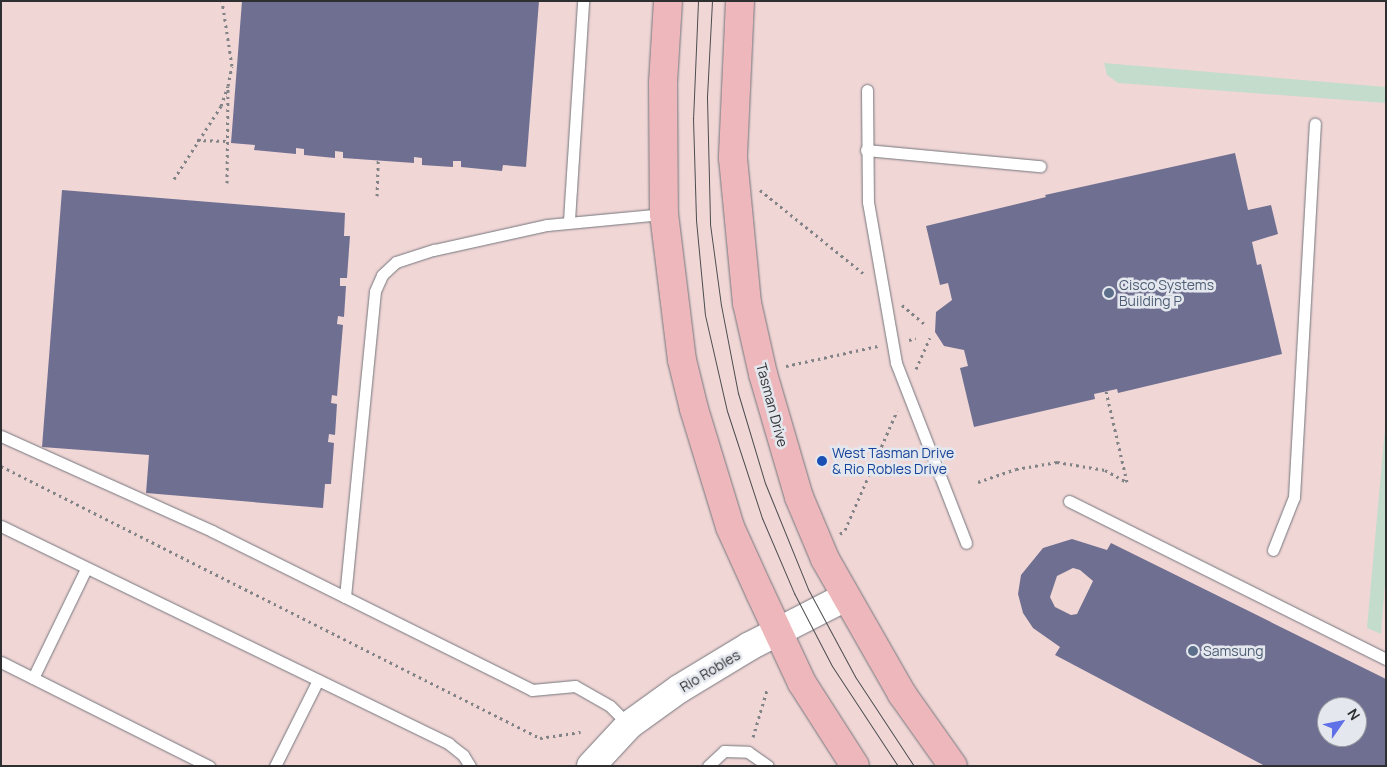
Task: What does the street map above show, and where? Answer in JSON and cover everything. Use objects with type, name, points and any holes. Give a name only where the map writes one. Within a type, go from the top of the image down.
[{"type":"main road","points":[[668,1],[662,102],[664,214],[682,360],[694,409],[730,527],[802,683],[855,766]]},
{"type":"main road","name":"Tasman Drive","points":[[740,1],[733,158],[747,303],[763,374],[799,497],[844,598],[902,694],[953,766]]},
{"type":"street","name":"Rio Robles","points":[[591,766],[629,725],[679,689],[778,632],[844,598]]},
{"type":"lane","points":[[569,220],[583,1]]},
{"type":"lane","points":[[867,90],[866,150],[868,202],[892,343],[906,390],[966,543]]},
{"type":"lane","points":[[1273,550],[1294,497],[1315,124]]},
{"type":"lane","points":[[866,150],[1040,166]]},
{"type":"lane","points":[[345,597],[375,291],[382,275],[396,262],[434,250],[569,220],[664,214]]},
{"type":"lane","points":[[1,436],[212,531],[532,690],[575,686],[610,706],[629,725]]},
{"type":"lane","points":[[1069,500],[1386,659]]},
{"type":"lane","points":[[1,526],[449,744],[463,755],[470,766]]},
{"type":"lane","points":[[33,678],[86,569]]},
{"type":"lane","points":[[1,662],[210,766]]},
{"type":"lane","points":[[275,766],[318,680]]},
{"type":"lane","points":[[708,766],[724,751],[748,752],[768,766]]},
{"type":"path","points":[[174,179],[197,140],[221,106],[228,86],[232,66],[222,1]]},
{"type":"path","points":[[227,183],[228,86]]},
{"type":"path","points":[[197,140],[212,143],[228,141]]},
{"type":"path","points":[[377,196],[378,160]]},
{"type":"path","points":[[756,187],[925,324]]},
{"type":"path","points":[[783,366],[916,338]]},
{"type":"path","points":[[840,534],[845,530],[930,338]]},
{"type":"path","points":[[978,482],[1016,469],[1057,462],[1105,470],[1127,482],[1106,391]]},
{"type":"path","points":[[1,466],[540,738],[581,732]]},
{"type":"path","points":[[748,752],[767,690]]},
{"type":"shaded area","points":[[1,1],[1386,1],[1386,766],[1,766]]},
{"type":"green space","points":[[1104,63],[1386,87],[1386,103],[1118,83],[1107,75]]},
{"type":"green space","points":[[1386,417],[1386,570],[1381,634],[1367,628]]},
{"type":"building","points":[[242,1],[539,1],[526,167],[503,165],[502,171],[461,167],[461,161],[453,161],[453,167],[422,165],[422,158],[414,157],[414,163],[343,158],[343,152],[335,151],[335,158],[304,155],[304,149],[296,148],[296,154],[254,150],[255,145],[231,143]]},
{"type":"building","name":"Cisco Systems Building P","points":[[1235,153],[1248,210],[1271,205],[1278,234],[1252,242],[1257,265],[1261,264],[1282,354],[1118,393],[1117,389],[1094,394],[1095,399],[974,427],[960,368],[968,366],[964,350],[944,346],[935,332],[936,312],[952,300],[948,283],[940,285],[926,226],[1046,197],[1045,195]]},
{"type":"building","points":[[62,190],[345,213],[344,236],[350,236],[347,278],[340,278],[340,286],[346,286],[344,317],[338,316],[337,324],[343,325],[337,396],[332,395],[331,403],[337,404],[335,435],[329,434],[328,442],[334,443],[331,484],[325,484],[323,508],[146,493],[149,455],[42,447]]},
{"type":"building","name":"Samsung","points":[[1072,539],[1107,550],[1111,543],[1386,679],[1386,766],[1265,766],[1055,655],[1060,647],[1033,628],[1023,613],[1018,594],[1021,575],[1043,548]],"holes":[[[1073,568],[1080,570],[1093,581],[1077,614],[1071,615],[1055,607],[1050,597],[1057,576]]]},
{"type":"tram line","points":[[698,1],[693,118],[696,220],[705,315],[727,411],[762,518],[794,593],[832,666],[898,766]]},
{"type":"tram line","points":[[712,1],[707,98],[710,224],[721,305],[738,393],[765,483],[808,589],[856,678],[914,766]]},
{"type":"place","name":"Cisco Systems Building P","points":[[1109,293]]},
{"type":"place","name":"West Tasman Drive & Rio Robles Drive","points":[[822,461]]},
{"type":"place","name":"Samsung","points":[[1193,651]]}]
